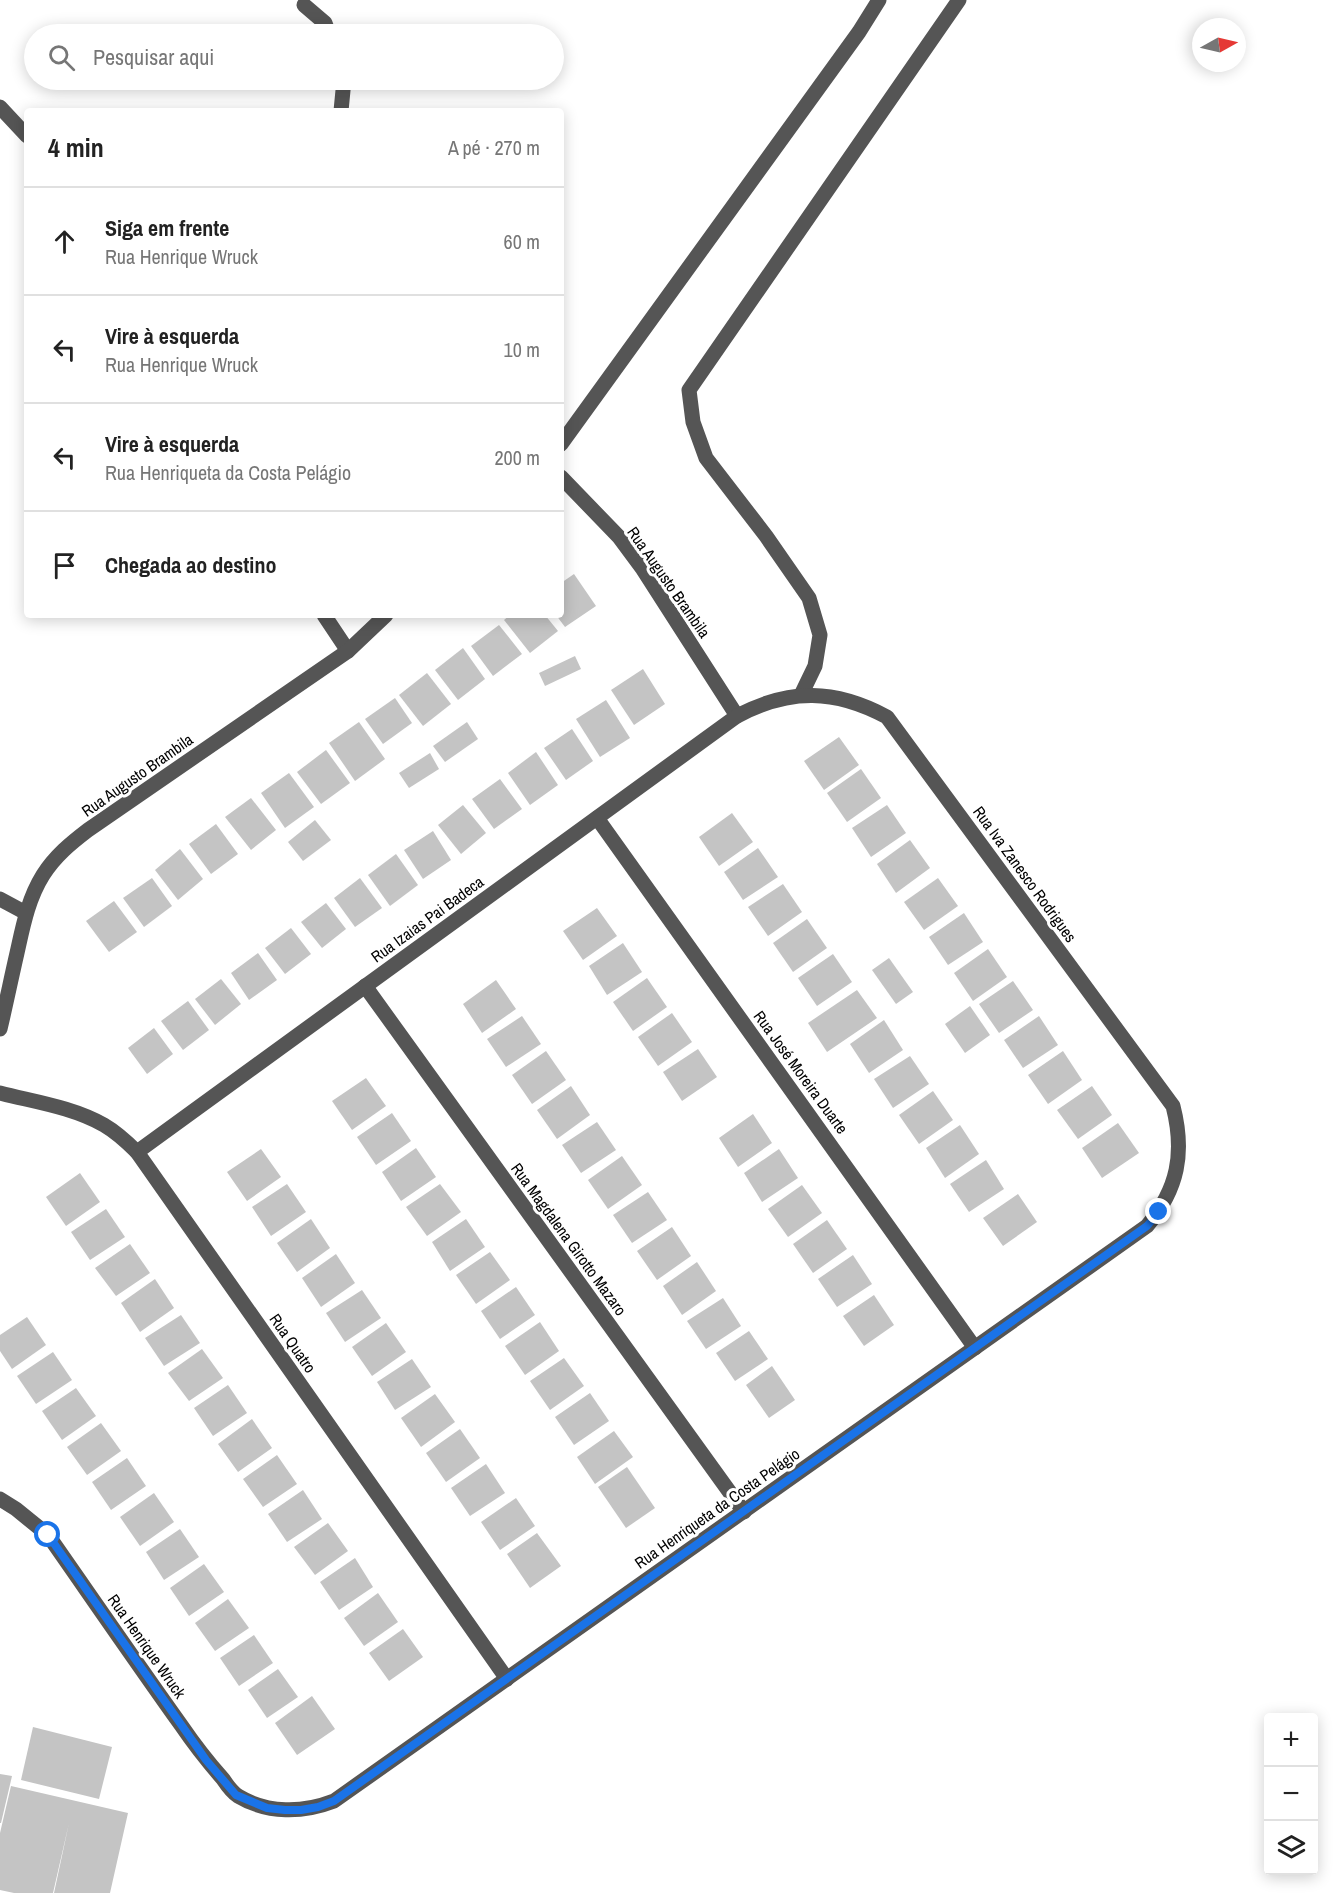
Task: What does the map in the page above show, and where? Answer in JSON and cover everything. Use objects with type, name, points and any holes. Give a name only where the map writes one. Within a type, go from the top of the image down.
[{"type":"street","points":[[564,440],[859,32],[879,0]]},
{"type":"street","points":[[801,695],[815,666],[820,635],[808,598],[766,536],[706,458],[693,423],[689,390],[959,0]]},
{"type":"street","points":[[304,4],[325,24]]},
{"type":"street","points":[[341,108],[343,90]]},
{"type":"street","points":[[0,107],[24,133]]},
{"type":"street","name":"Rua Augusto Brambila","points":[[564,480],[619,537],[642,568],[737,716]]},
{"type":"street","points":[[326,618],[348,651]]},
{"type":"street","name":"Rua Augusto Brambila","points":[[0,1029],[26,913],[44,874],[56,857],[72,842],[348,651],[383,618]]},
{"type":"street","name":"Rua Iva Zanesco Rodrigues","points":[[737,716],[758,705],[779,698],[823,695],[867,706],[887,717],[1173,1106],[1179,1142],[1175,1178],[1168,1196]]},
{"type":"street","name":"Rua Izaias Pai Badeca","points":[[137,1152],[737,716]]},
{"type":"street","name":"Rua José Moreira Duarte","points":[[597,818],[975,1348]]},
{"type":"street","points":[[0,899],[26,913]]},
{"type":"street","name":"Rua Magdalena Girotto Mazaro","points":[[365,987],[744,1512]]},
{"type":"street","name":"Rua Quatro","points":[[0,1093],[88,1117],[106,1126],[137,1152],[507,1679]]},
{"type":"street","name":"Rua Henriqueta da Costa Pelágio","points":[[267,1808],[301,1810],[334,1801],[1147,1226],[1159,1212],[1168,1196]]},
{"type":"street","name":"Rua Henrique Wruck","points":[[0,1499],[48,1535],[206,1760],[236,1795],[267,1808]]},
{"type":"building","points":[[574,574],[596,606],[565,627],[558,618],[564,618],[564,581]]},
{"type":"building","points":[[506,618],[547,618],[558,631],[530,653],[504,620]]},
{"type":"building","points":[[499,625],[522,654],[493,676],[471,646]]},
{"type":"building","points":[[463,648],[485,679],[458,700],[435,670]]},
{"type":"building","points":[[575,656],[581,669],[545,686],[539,673]]},
{"type":"building","points":[[643,669],[665,704],[634,725],[611,690]]},
{"type":"building","points":[[427,673],[451,704],[423,726],[399,695]]},
{"type":"building","points":[[395,698],[412,723],[383,744],[365,719]]},
{"type":"building","points":[[606,700],[630,738],[600,757],[576,719]]},
{"type":"building","points":[[359,722],[385,759],[355,781],[329,743]]},
{"type":"building","points":[[467,722],[478,739],[445,762],[433,746]]},
{"type":"building","points":[[572,729],[593,761],[566,780],[544,748]]},
{"type":"building","points":[[839,737],[859,765],[824,790],[804,761]]},
{"type":"building","points":[[326,750],[350,783],[321,804],[297,772]]},
{"type":"building","points":[[536,752],[558,785],[530,805],[508,773]]},
{"type":"building","points":[[430,753],[439,769],[409,788],[399,773]]},
{"type":"building","points":[[861,769],[881,798],[847,822],[827,793]]},
{"type":"building","points":[[289,773],[314,807],[285,828],[261,793]]},
{"type":"building","points":[[500,779],[522,809],[494,829],[472,799]]},
{"type":"building","points":[[251,798],[276,830],[251,850],[225,817]]},
{"type":"building","points":[[463,805],[486,833],[461,854],[438,825]]},
{"type":"building","points":[[887,805],[906,833],[871,857],[852,828]]},
{"type":"building","points":[[732,813],[753,842],[719,866],[699,837]]},
{"type":"building","points":[[315,820],[331,840],[303,861],[288,842]]},
{"type":"building","points":[[216,824],[238,854],[211,874],[189,844]]},
{"type":"building","points":[[433,831],[451,860],[423,879],[404,850]]},
{"type":"building","points":[[910,840],[930,868],[896,893],[877,864]]},
{"type":"building","points":[[758,848],[778,877],[743,900],[724,872]]},
{"type":"building","points":[[180,849],[203,879],[178,900],[155,870]]},
{"type":"building","points":[[396,854],[418,885],[390,906],[368,875]]},
{"type":"building","points":[[152,878],[172,906],[144,927],[123,898]]},
{"type":"building","points":[[360,878],[382,908],[355,927],[334,898]]},
{"type":"building","points":[[938,878],[958,906],[924,930],[904,902]]},
{"type":"building","points":[[783,884],[802,912],[768,936],[748,907]]},
{"type":"building","points":[[114,901],[137,932],[109,952],[86,921]]},
{"type":"building","points":[[326,903],[346,929],[322,948],[301,922]]},
{"type":"building","points":[[597,908],[617,936],[583,960],[563,931]]},
{"type":"building","points":[[964,913],[983,942],[948,965],[929,937]]},
{"type":"building","points":[[807,919],[827,948],[793,972],[773,943]]},
{"type":"building","points":[[291,928],[311,954],[285,974],[265,948]]},
{"type":"building","points":[[623,943],[642,972],[607,995],[589,966]]},
{"type":"building","points":[[988,949],[1007,977],[973,1001],[954,973]]},
{"type":"building","points":[[258,953],[277,980],[249,1000],[231,973]]},
{"type":"building","points":[[833,954],[852,982],[817,1006],[798,978]]},
{"type":"building","points":[[889,958],[913,992],[896,1004],[872,970]]},
{"type":"building","points":[[647,978],[667,1007],[633,1031],[613,1002]]},
{"type":"building","points":[[221,979],[241,1004],[215,1025],[195,999]]},
{"type":"building","points":[[496,980],[516,1009],[482,1033],[463,1004]]},
{"type":"building","points":[[1013,981],[1033,1010],[999,1033],[979,1004]]},
{"type":"building","points":[[857,990],[877,1018],[827,1052],[808,1023]]},
{"type":"building","points":[[188,1001],[209,1030],[183,1050],[161,1021]]},
{"type":"building","points":[[970,1006],[990,1035],[965,1053],[945,1024]]},
{"type":"building","points":[[672,1013],[692,1042],[658,1066],[638,1037]]},
{"type":"building","points":[[522,1016],[541,1044],[506,1067],[487,1039]]},
{"type":"building","points":[[1039,1016],[1058,1045],[1023,1068],[1004,1040]]},
{"type":"building","points":[[884,1020],[903,1050],[869,1073],[850,1044]]},
{"type":"building","points":[[154,1028],[173,1054],[147,1074],[128,1048]]},
{"type":"building","points":[[698,1049],[717,1077],[682,1101],[663,1072]]},
{"type":"building","points":[[546,1051],[566,1080],[532,1104],[512,1075]]},
{"type":"building","points":[[1063,1051],[1082,1080],[1048,1104],[1028,1075]]},
{"type":"building","points":[[910,1056],[929,1084],[893,1108],[874,1079]]},
{"type":"building","points":[[366,1078],[386,1106],[352,1130],[332,1101]]},
{"type":"building","points":[[571,1086],[590,1115],[557,1139],[537,1110]]},
{"type":"building","points":[[1092,1086],[1112,1115],[1078,1139],[1057,1110]]},
{"type":"building","points":[[933,1091],[953,1120],[919,1144],[899,1115]]},
{"type":"building","points":[[392,1113],[411,1141],[376,1165],[357,1137]]},
{"type":"building","points":[[753,1114],[772,1143],[738,1167],[719,1138]]},
{"type":"building","points":[[597,1122],[616,1150],[581,1173],[562,1145]]},
{"type":"building","points":[[1118,1123],[1139,1153],[1102,1178],[1082,1148]]},
{"type":"building","points":[[960,1125],[979,1154],[945,1178],[926,1148]]},
{"type":"building","points":[[416,1148],[436,1177],[401,1201],[382,1172]]},
{"type":"building","points":[[261,1149],[281,1177],[247,1201],[227,1172]]},
{"type":"building","points":[[779,1149],[798,1178],[762,1202],[744,1173]]},
{"type":"building","points":[[622,1156],[642,1185],[608,1209],[588,1180]]},
{"type":"building","points":[[986,1160],[1004,1189],[969,1212],[950,1184]]},
{"type":"building","points":[[80,1173],[100,1202],[66,1226],[46,1197]]},
{"type":"building","points":[[287,1184],[306,1212],[271,1236],[252,1207]]},
{"type":"building","points":[[440,1184],[461,1212],[427,1236],[406,1207]]},
{"type":"building","points":[[802,1185],[822,1213],[788,1237],[768,1209]]},
{"type":"building","points":[[648,1192],[667,1220],[632,1243],[613,1215]]},
{"type":"building","points":[[1018,1194],[1037,1222],[1003,1246],[983,1218]]},
{"type":"building","points":[[106,1209],[125,1237],[90,1260],[71,1232]]},
{"type":"building","points":[[311,1219],[330,1248],[297,1272],[277,1243]]},
{"type":"building","points":[[466,1219],[485,1247],[450,1271],[432,1242]]},
{"type":"building","points":[[827,1220],[847,1249],[813,1273],[793,1244]]},
{"type":"building","points":[[672,1227],[691,1256],[657,1280],[637,1251]]},
{"type":"building","points":[[130,1244],[150,1273],[116,1296],[95,1268]]},
{"type":"building","points":[[490,1252],[510,1280],[476,1304],[456,1275]]},
{"type":"building","points":[[336,1254],[355,1283],[321,1307],[302,1278]]},
{"type":"building","points":[[853,1255],[872,1284],[837,1307],[818,1279]]},
{"type":"building","points":[[697,1262],[716,1291],[682,1315],[663,1286]]},
{"type":"building","points":[[155,1279],[174,1308],[140,1332],[121,1303]]},
{"type":"building","points":[[516,1287],[535,1315],[500,1339],[481,1311]]},
{"type":"building","points":[[362,1290],[381,1318],[345,1342],[326,1313]]},
{"type":"building","points":[[874,1295],[894,1325],[864,1346],[843,1316]]},
{"type":"building","points":[[723,1298],[741,1326],[706,1349],[687,1321]]},
{"type":"building","points":[[181,1315],[200,1343],[164,1366],[145,1338]]},
{"type":"building","points":[[27,1317],[46,1345],[12,1369],[0,1351],[0,1335]]},
{"type":"building","points":[[540,1322],[559,1351],[525,1375],[505,1346]]},
{"type":"building","points":[[386,1323],[406,1352],[372,1376],[352,1347]]},
{"type":"building","points":[[749,1331],[768,1359],[735,1381],[716,1353]]},
{"type":"building","points":[[202,1349],[223,1378],[189,1401],[168,1373]]},
{"type":"building","points":[[53,1352],[72,1380],[36,1404],[17,1376]]},
{"type":"building","points":[[564,1358],[584,1386],[550,1410],[530,1381]]},
{"type":"building","points":[[412,1359],[431,1387],[395,1410],[377,1382]]},
{"type":"building","points":[[772,1366],[795,1400],[769,1418],[746,1385]]},
{"type":"building","points":[[228,1385],[247,1413],[213,1436],[194,1408]]},
{"type":"building","points":[[76,1388],[96,1416],[62,1440],[42,1411]]},
{"type":"building","points":[[590,1393],[609,1421],[574,1445],[555,1417]]},
{"type":"building","points":[[435,1394],[455,1422],[421,1447],[401,1418]]},
{"type":"building","points":[[252,1419],[272,1448],[238,1472],[218,1444]]},
{"type":"building","points":[[101,1423],[121,1451],[87,1475],[67,1447]]},
{"type":"building","points":[[460,1429],[480,1458],[446,1482],[426,1453]]},
{"type":"building","points":[[614,1431],[633,1457],[595,1484],[577,1457]]},
{"type":"building","points":[[277,1455],[297,1484],[263,1507],[243,1479]]},
{"type":"building","points":[[127,1458],[146,1486],[111,1510],[92,1482]]},
{"type":"building","points":[[486,1464],[505,1493],[470,1516],[451,1488]]},
{"type":"building","points":[[627,1467],[655,1508],[626,1528],[598,1487]]},
{"type":"building","points":[[303,1490],[322,1519],[287,1542],[268,1514]]},
{"type":"building","points":[[154,1493],[174,1522],[140,1546],[120,1517]]},
{"type":"building","points":[[516,1498],[535,1526],[500,1550],[481,1522]]},
{"type":"building","points":[[328,1523],[348,1551],[315,1575],[294,1547]]},
{"type":"building","points":[[180,1529],[199,1557],[164,1580],[146,1552]]},
{"type":"building","points":[[537,1533],[561,1566],[530,1588],[507,1554]]},
{"type":"building","points":[[355,1558],[373,1587],[339,1610],[320,1582]]},
{"type":"building","points":[[204,1564],[224,1592],[189,1616],[170,1588]]},
{"type":"building","points":[[378,1593],[398,1622],[364,1646],[344,1618]]},
{"type":"building","points":[[228,1599],[249,1628],[215,1651],[195,1623]]},
{"type":"building","points":[[403,1629],[423,1657],[389,1681],[369,1653]]},
{"type":"building","points":[[254,1635],[273,1663],[239,1686],[220,1658]]},
{"type":"building","points":[[278,1669],[298,1697],[267,1718],[248,1690]]},
{"type":"building","points":[[312,1696],[335,1729],[297,1755],[275,1723]]},
{"type":"building","points":[[33,1727],[112,1747],[99,1799],[21,1780]]},
{"type":"building","points":[[0,1774],[12,1776],[1,1823],[0,1823]]},
{"type":"building","points":[[11,1786],[128,1813],[110,1893],[54,1893],[69,1823],[53,1893],[14,1893],[0,1890],[0,1833]]},
{"type":"route","points":[[48,1535],[206,1760],[236,1795],[267,1808],[301,1810],[318,1807],[334,1801],[1147,1226],[1159,1212]]}]
